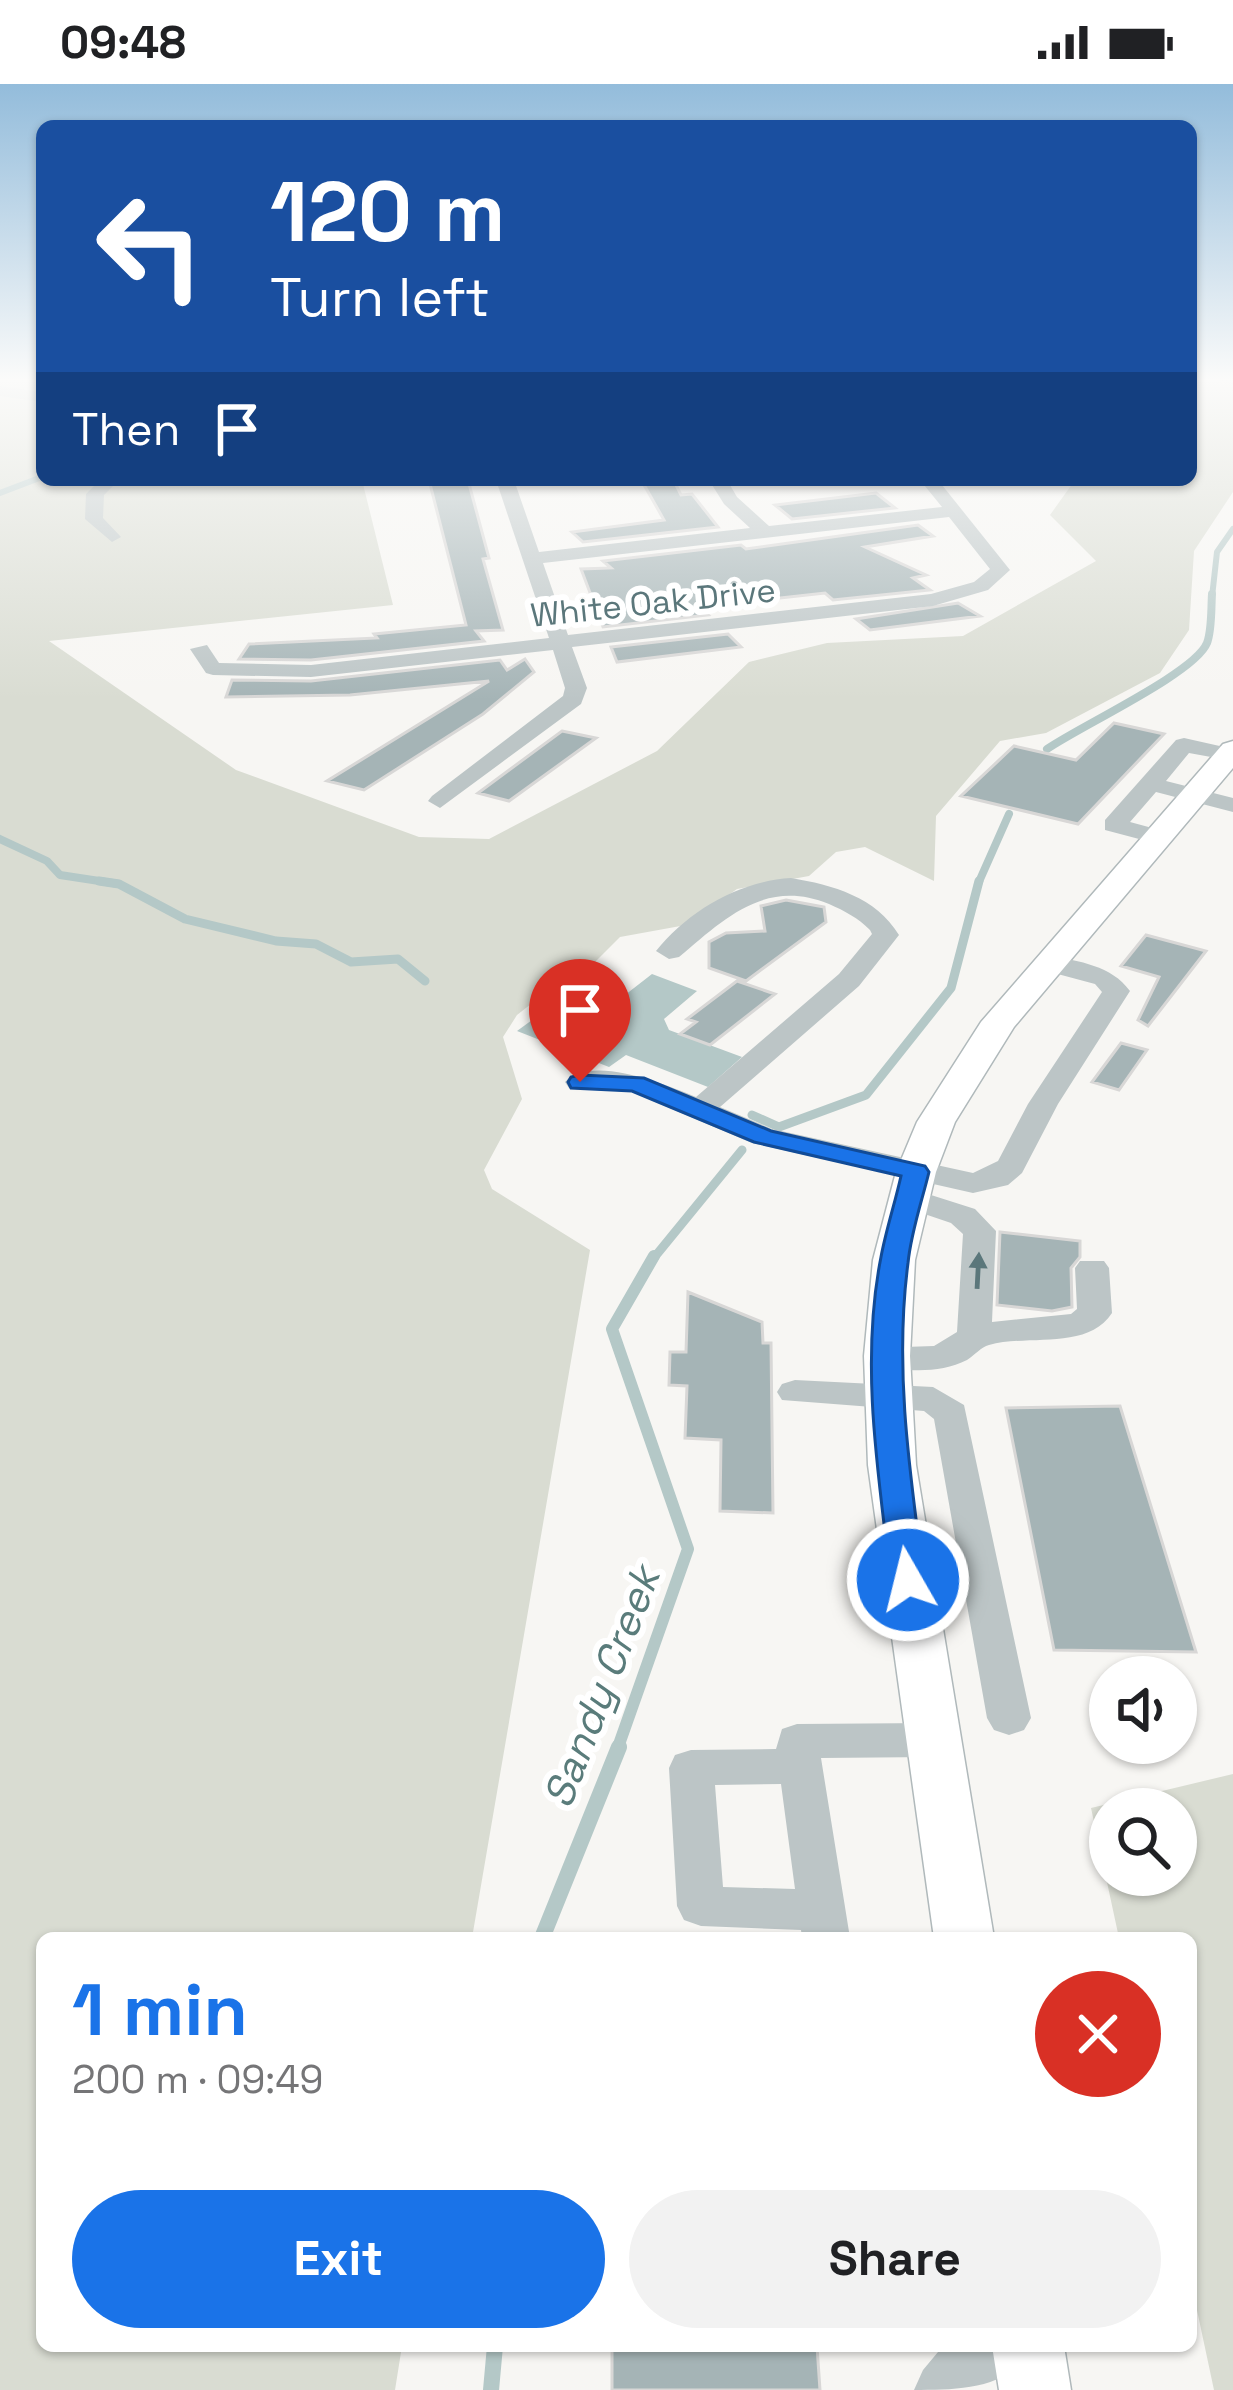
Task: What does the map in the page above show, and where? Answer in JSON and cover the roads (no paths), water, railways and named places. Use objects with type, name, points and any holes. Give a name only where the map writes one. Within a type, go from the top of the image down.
[{"type":"main road","points":[[963,1932],[895,1486],[888,1376],[894,1260],[912,1185],[936,1122],[999,1022],[1158,837],[1214,800],[1231,752]]},
{"type":"main road","points":[[1029,2352],[1035,2390]]},
{"type":"street","points":[[103,486],[94,494],[94,519],[112,537]]},
{"type":"street","points":[[440,801],[573,699],[576,688],[507,486]]},
{"type":"street","points":[[722,486],[766,533]]},
{"type":"street","name":"White Oak Drive","points":[[200,649],[213,669],[227,672],[311,671],[962,593],[1001,570],[934,486]]},
{"type":"street","points":[[533,559],[957,512]]},
{"type":"street","points":[[1158,837],[1114,825],[1184,745],[1231,752]]},
{"type":"street","points":[[1151,784],[1214,800]]},
{"type":"street","points":[[669,951],[739,893],[777,883],[821,890],[877,917],[886,935],[850,980],[698,1111]]},
{"type":"street","points":[[912,1185],[973,1184],[997,1178],[1011,1166],[1043,1105],[1116,991],[1105,979],[1049,963]]},
{"type":"street","points":[[580,1082],[636,1083],[763,1136],[912,1185],[963,1216],[980,1231],[974,1335]]},
{"type":"street","points":[[795,1392],[888,1376],[954,1352],[974,1335],[1080,1324],[1095,1313],[1092,1268]]},
{"type":"street","points":[[888,1376],[951,1414],[1009,1718]]},
{"type":"street","points":[[800,1766],[691,1768],[701,1906],[824,1924],[797,1741],[932,1740]]},
{"type":"street","points":[[943,2390],[962,2367],[991,2352]]},
{"type":"waterway","points":[[0,493],[22,485]]},
{"type":"waterway","name":"Sandy Creek","points":[[1212,597],[1217,552],[1233,529]]},
{"type":"waterway","name":"Sandy Creek","points":[[1047,749],[1160,684],[1198,655],[1209,638],[1212,594]]},
{"type":"waterway","name":"Sandy Creek","points":[[979,883],[1009,814]]},
{"type":"waterway","points":[[0,839],[47,861],[60,875],[119,884]]},
{"type":"waterway","points":[[99,881],[119,884]]},
{"type":"waterway","name":"Sandy Creek","points":[[752,1115],[779,1127],[866,1095],[951,988],[979,883]]},
{"type":"waterway","points":[[119,884],[185,919],[276,941],[316,944],[351,962],[398,959],[425,981]]},
{"type":"waterway","name":"Sandy Creek","points":[[653,1259],[742,1150]]},
{"type":"waterway","name":"Sandy Creek","points":[[617,1750],[688,1549],[612,1329],[654,1256]]},
{"type":"waterway","name":"Sandy Creek","points":[[544,1932],[619,1747]]},
{"type":"waterway","name":"Sandy Creek","points":[[491,2390],[494,2352]]}]
